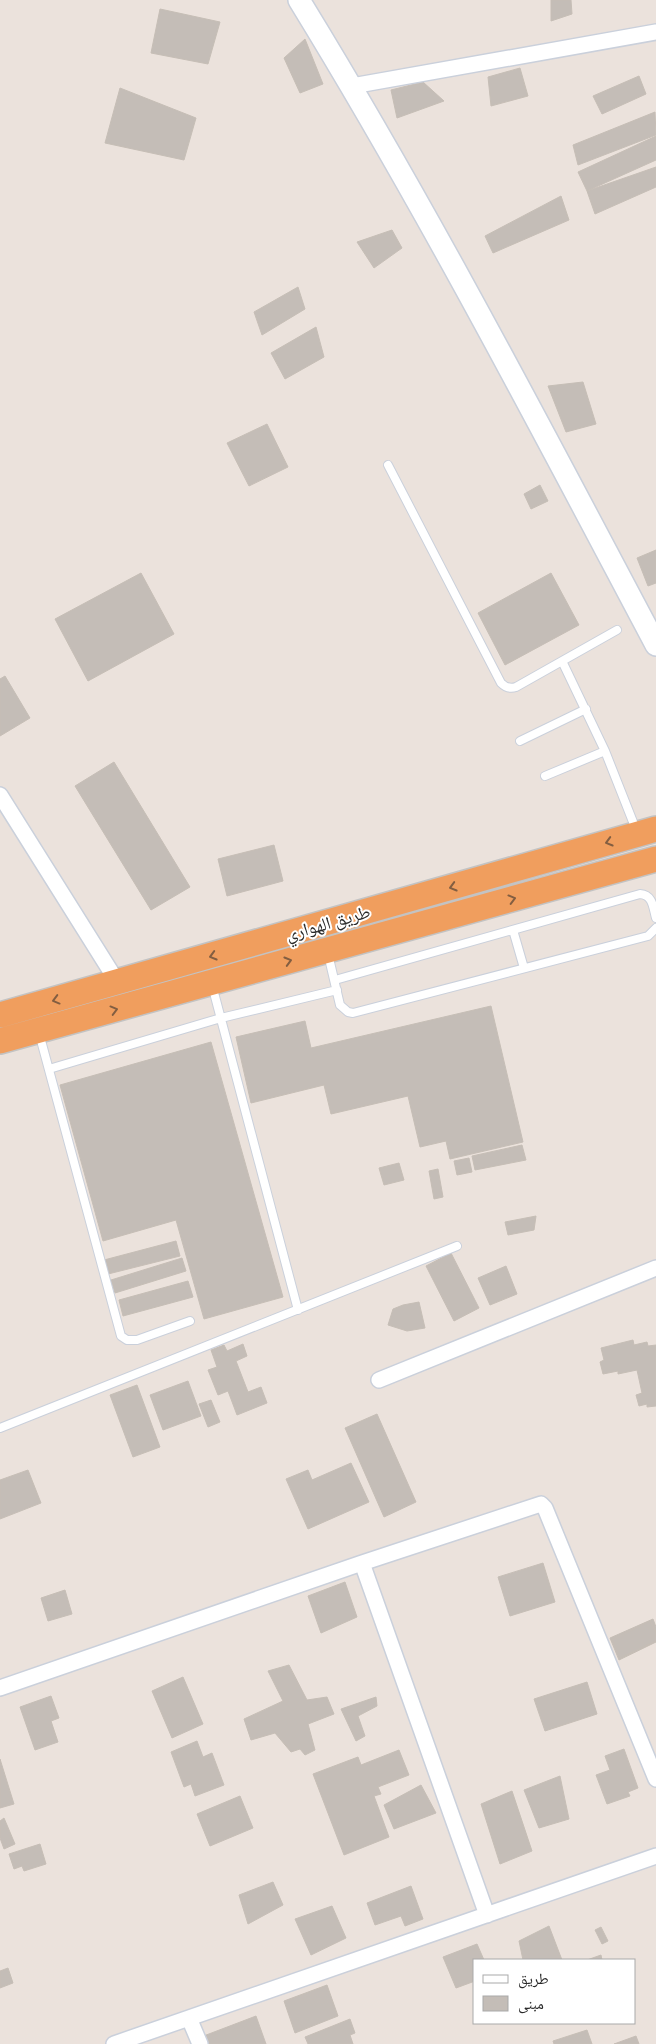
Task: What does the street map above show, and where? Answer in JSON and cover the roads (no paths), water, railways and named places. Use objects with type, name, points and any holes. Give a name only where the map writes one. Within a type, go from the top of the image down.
[{"type":"highway","name":"طريق الهواري","points":[[0,1015],[647,831]]},
{"type":"highway","name":"طريق الهواري","points":[[0,1042],[656,859]]},
{"type":"highway","points":[[246,946],[253,971]]},
{"type":"main road","points":[[299,0],[352,86],[444,247],[656,645]]},
{"type":"street","points":[[352,86],[656,32]]},
{"type":"street","points":[[0,795],[118,983]]},
{"type":"street","points":[[379,1380],[656,1268]]},
{"type":"street","points":[[0,1688],[362,1563],[541,1504],[545,1508],[656,1780]]},
{"type":"street","points":[[362,1563],[486,1915]]},
{"type":"street","points":[[114,2044],[656,1856]]},
{"type":"street","points":[[189,2018],[200,2044]]},
{"type":"lane","points":[[388,464],[501,683],[508,688],[516,687],[617,630]]},
{"type":"lane","points":[[562,661],[605,751],[647,831]]},
{"type":"lane","points":[[520,741],[586,709]]},
{"type":"lane","points":[[545,776],[605,751]]},
{"type":"lane","points":[[335,980],[640,894],[646,895],[651,899],[656,918]]},
{"type":"lane","points":[[327,950],[343,1009],[353,1013],[648,936],[656,928]]},
{"type":"lane","points":[[513,930],[524,968]]},
{"type":"lane","points":[[211,983],[298,1310]]},
{"type":"lane","points":[[49,1068],[221,1018],[337,990]]},
{"type":"lane","points":[[38,1031],[121,1336],[127,1340],[137,1340],[190,1321]]},
{"type":"lane","points":[[0,1428],[457,1246]]}]
